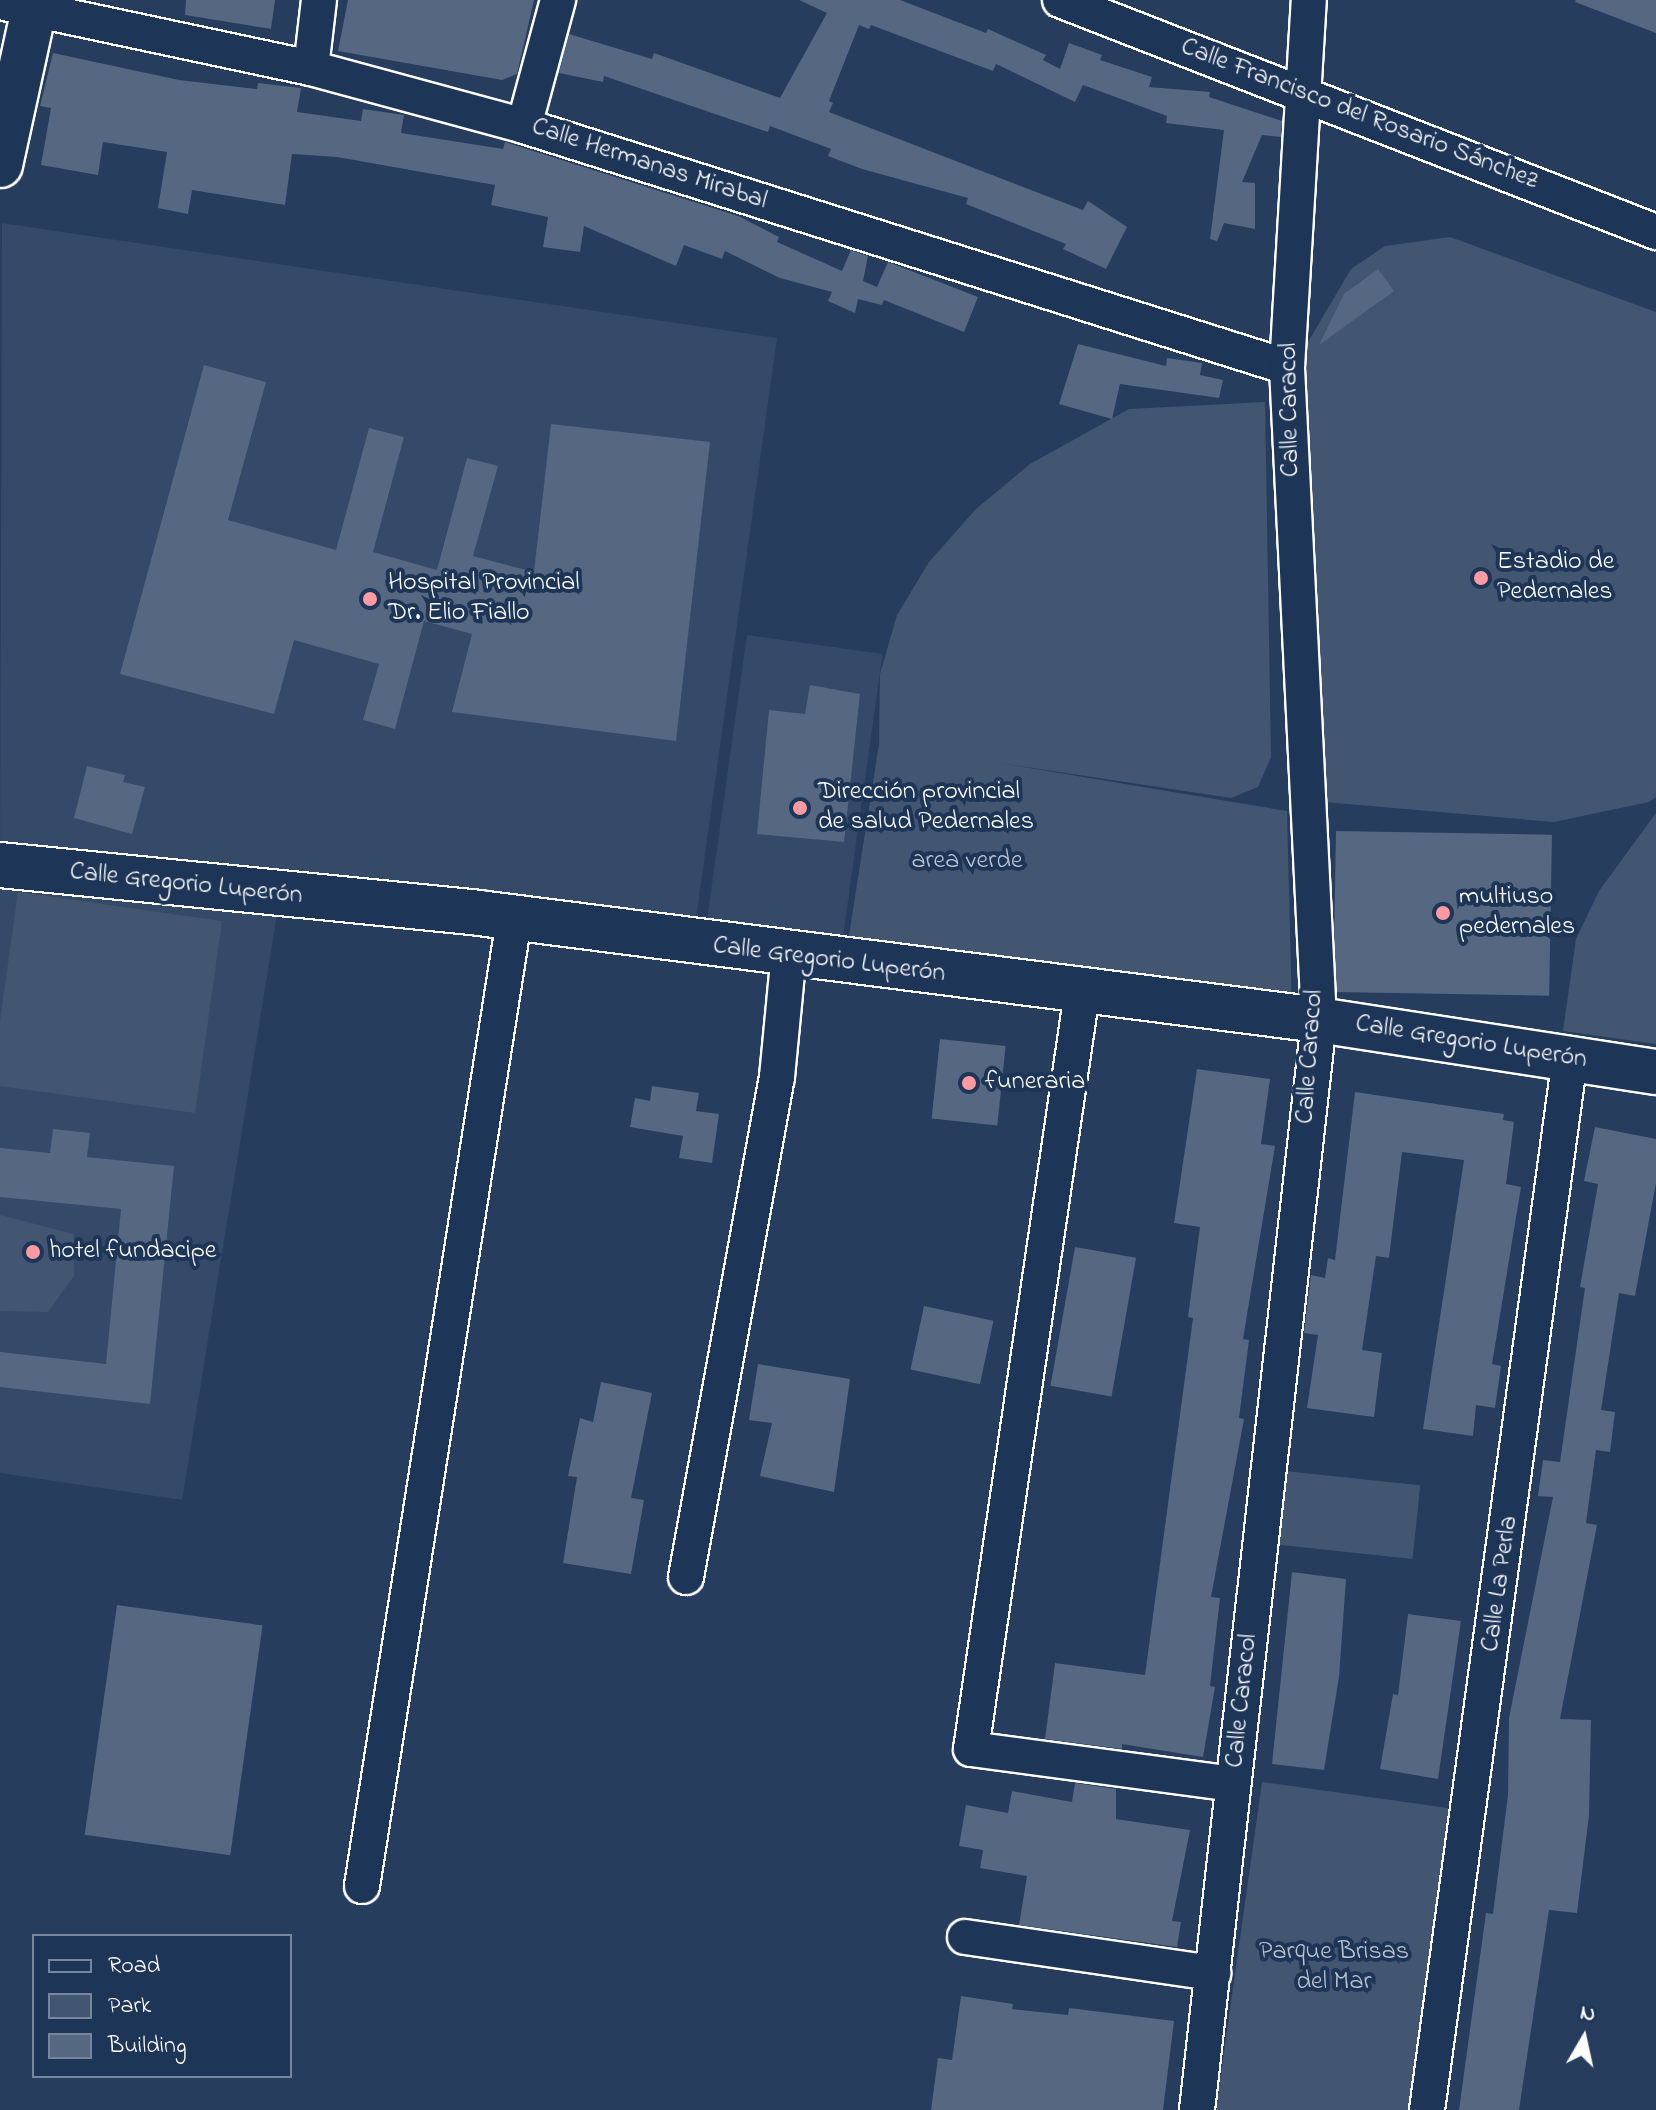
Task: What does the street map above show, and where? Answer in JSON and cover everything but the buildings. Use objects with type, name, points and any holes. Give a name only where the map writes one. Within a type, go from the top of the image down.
[{"type":"street","points":[[311,68],[319,0]]},
{"type":"street","points":[[524,126],[558,0]]},
{"type":"street","name":"Calle Francisco del Rosario Sánchez","points":[[1060,0],[1302,90],[1656,232]]},
{"type":"street","name":"Calle Caracol","points":[[1197,2110],[1319,1020],[1287,367],[1309,0]]},
{"type":"street","points":[[0,165],[24,3]]},
{"type":"street","name":"Calle Hermanas Mirabal","points":[[24,3],[311,68],[524,126],[1287,367]]},
{"type":"street","name":"Calle Gregorio Luperón","points":[[0,865],[789,953],[1082,993],[1319,1020],[1656,1072]]},
{"type":"street","points":[[362,1886],[514,920]]},
{"type":"street","points":[[686,1577],[777,1077],[789,953]]},
{"type":"street","points":[[1082,993],[971,1749],[1233,1784]]},
{"type":"street","name":"Calle La Perla","points":[[1427,2110],[1570,1058]]},
{"type":"street","points":[[965,1937],[1213,1973]]},
{"type":"shaded area","name":"Hospital Provincial Dr. Elio Fiallo","points":[[2,223],[777,338],[694,933],[0,855]]},
{"type":"shaded area","points":[[747,635],[883,654],[840,954],[705,935]]},
{"type":"shaded area","points":[[0,880],[277,915],[182,1500],[0,1473]]},
{"type":"green space","name":"Estadio de Pedernales","points":[[1450,237],[1656,312],[1656,797],[1649,802],[1554,822],[1313,801],[1298,359],[1351,269],[1385,246]]},
{"type":"green space","name":"area verde","points":[[1265,402],[1271,757],[1258,787],[1231,798],[1000,763],[1287,811],[1292,1012],[847,948],[879,744],[880,674],[897,615],[929,562],[976,509],[1030,464],[1129,409]]},
{"type":"green space","points":[[1656,813],[1656,1044],[1563,1031],[1576,939],[1599,891]]},
{"type":"green space","points":[[18,892],[222,921],[195,1113],[0,1086],[0,1021]]},
{"type":"green space","points":[[0,1215],[74,1234],[74,1276],[48,1312],[0,1311]]},
{"type":"green space","points":[[1284,1471],[1420,1485],[1413,1559],[1276,1545]]},
{"type":"green space","name":"Parque Brisas del Mar","points":[[1262,1782],[1453,1809],[1411,2110],[1216,2110]]},
{"type":"place","name":"Estadio de Pedernales","points":[[1481,578]]},
{"type":"place","name":"Hospital Provincial Dr. Elio Fiallo","points":[[370,599]]},
{"type":"place","name":"Dirección provincial de salud Pedernales","points":[[800,808]]},
{"type":"place","name":"multiuso pedernales","points":[[1443,913]]},
{"type":"place","name":"funeraria","points":[[969,1083]]},
{"type":"place","name":"hotel fundacipe","points":[[33,1252]]}]
